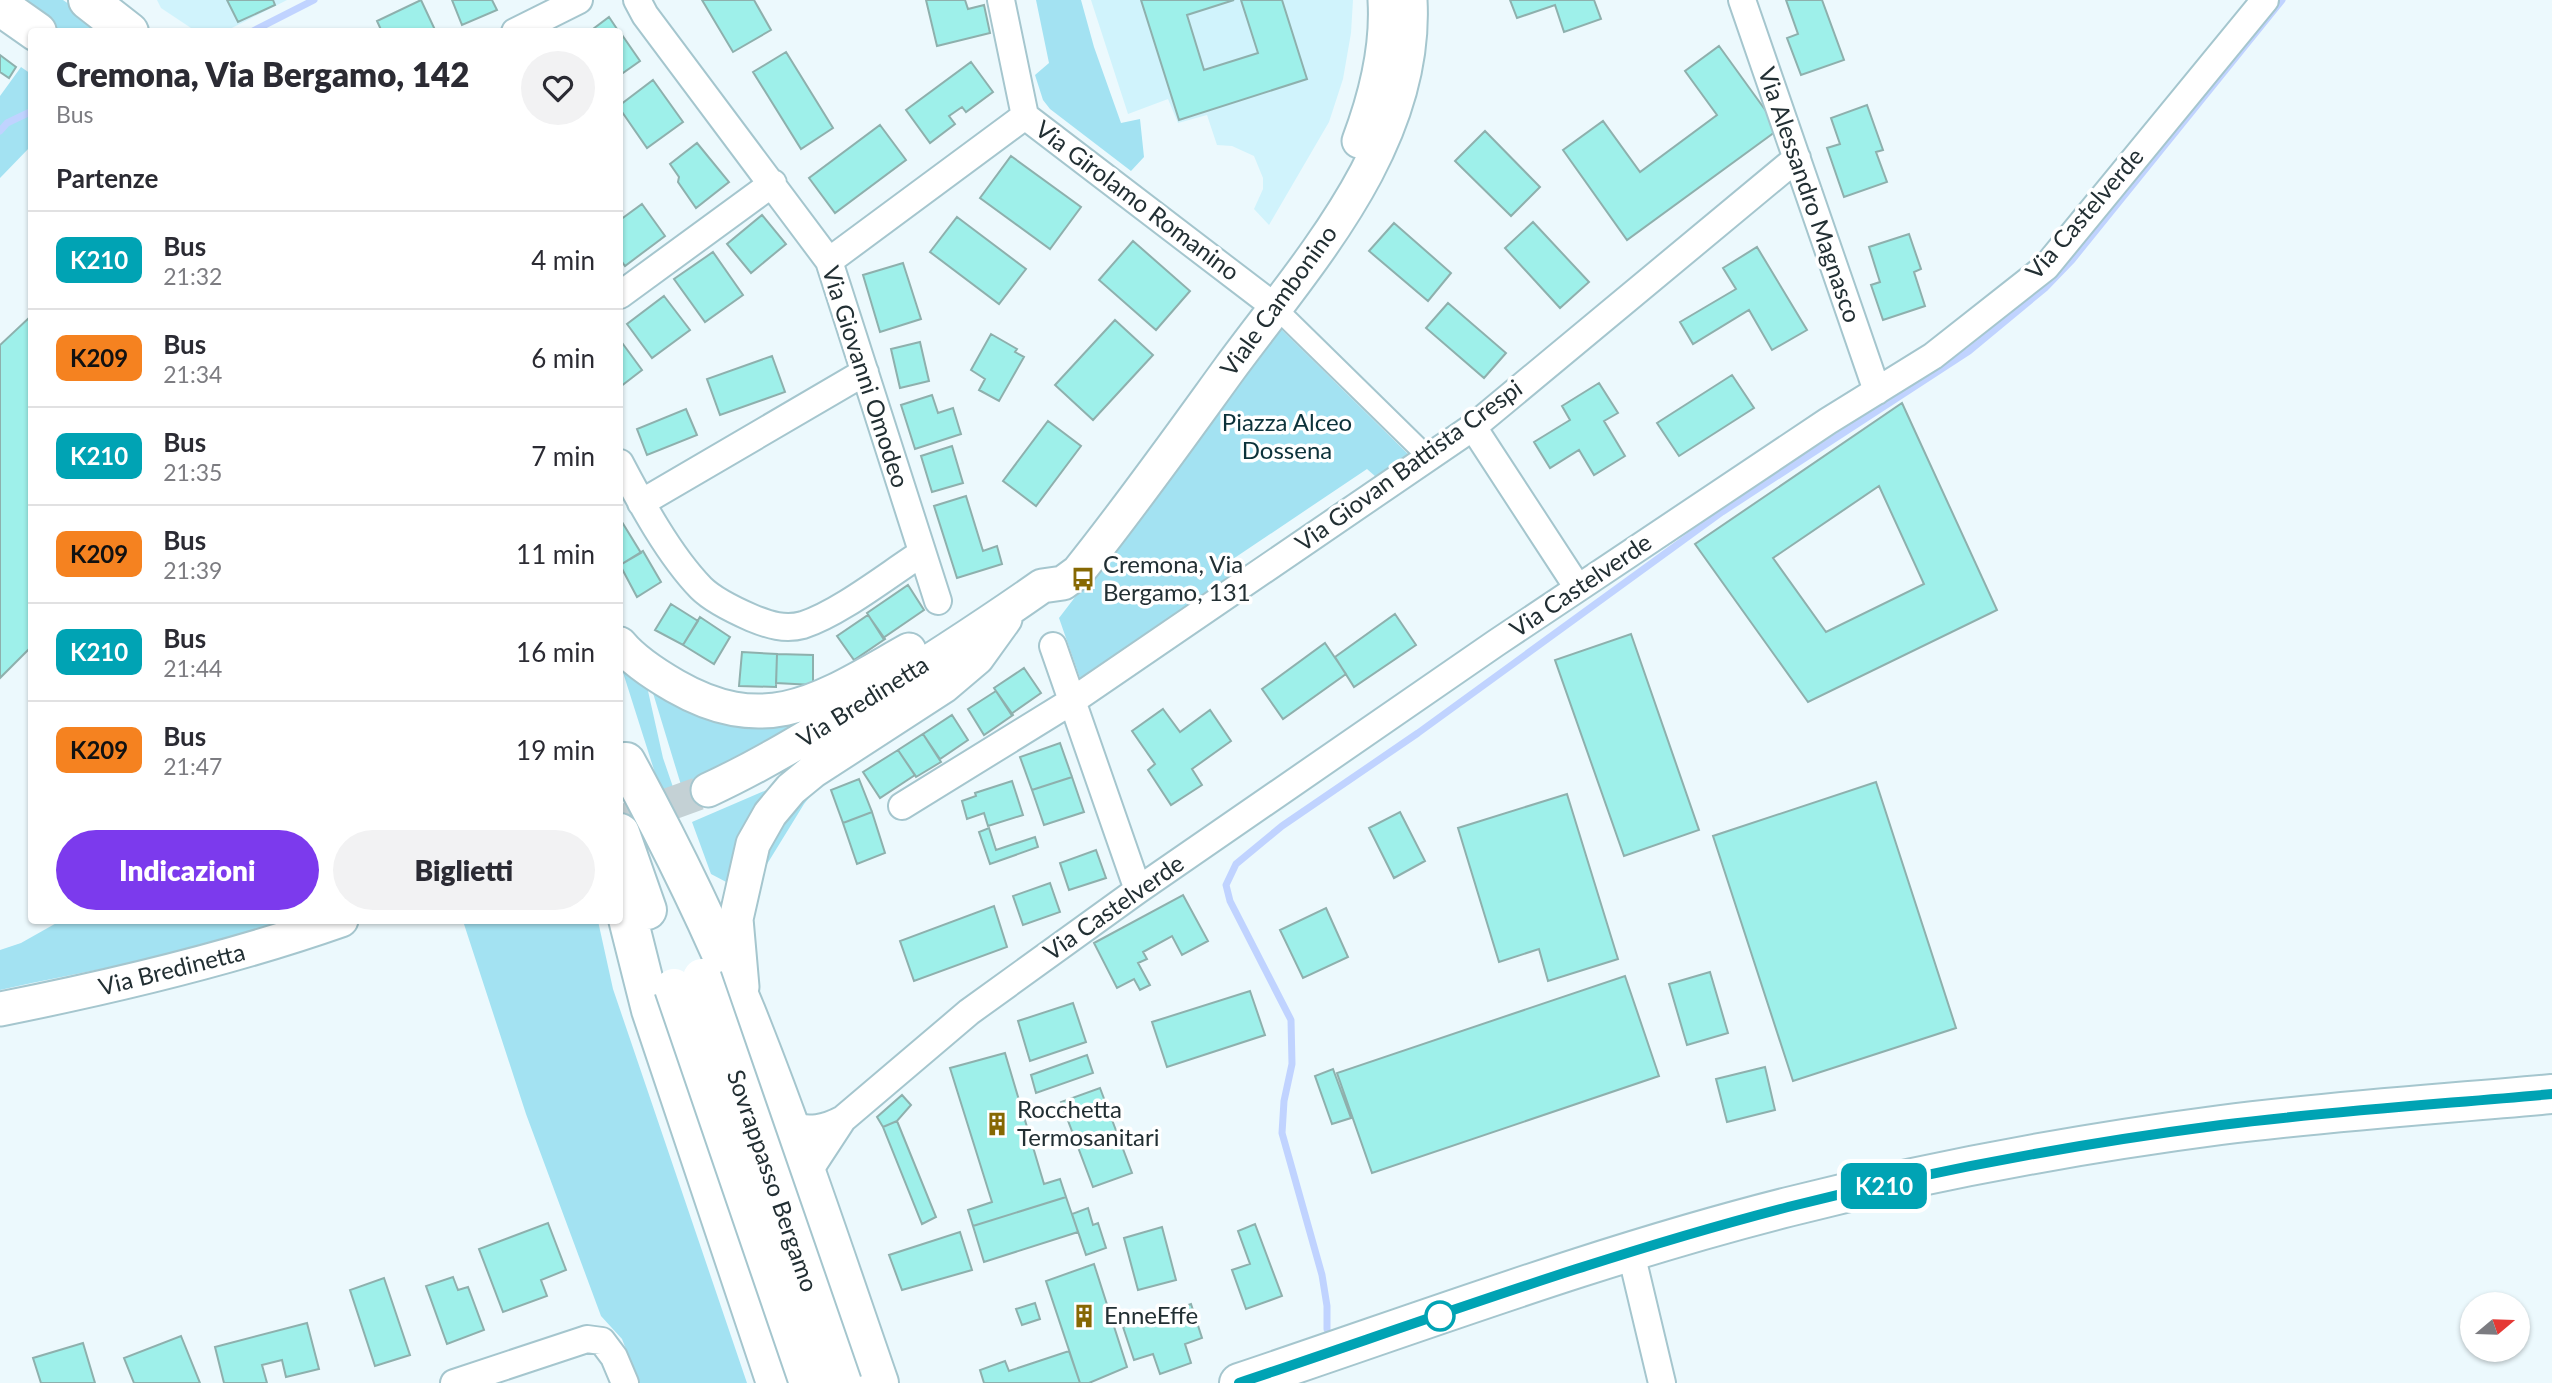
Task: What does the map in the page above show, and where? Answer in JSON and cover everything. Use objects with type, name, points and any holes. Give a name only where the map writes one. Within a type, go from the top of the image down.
[{"type":"main road","points":[[88,0],[124,28]]},
{"type":"main road","points":[[0,6],[31,28]]},
{"type":"main road","points":[[623,753],[669,842],[745,1011],[807,1174],[878,1383]]},
{"type":"main road","points":[[623,753],[655,853],[688,983]]},
{"type":"main road","points":[[623,840],[688,983]]},
{"type":"main road","points":[[623,899],[651,1010],[770,1367],[779,1363],[794,1366],[811,1363],[840,1348],[856,1318]]},
{"type":"main road","name":"Sovrappasso Bergamo","points":[[688,983],[809,1383]]},
{"type":"main road","name":"Sovrappasso Bergamo","points":[[688,983],[842,1383]]},
{"type":"main road","points":[[1239,1383],[1631,1253],[1787,1208],[2054,1150],[2223,1125],[2552,1094]]},
{"type":"street","points":[[523,28],[579,0]]},
{"type":"street","name":"Via Giovanni Omodeo","points":[[637,0],[645,15],[829,261],[938,601]]},
{"type":"street","name":"Via Girolamo Romanino","points":[[1001,0],[1026,116],[1267,300]]},
{"type":"street","name":"Viale Cambonino","points":[[1014,606],[1042,586],[1063,583],[1078,572],[1267,300],[1335,190],[1353,157],[1371,110],[1382,62],[1385,0]]},
{"type":"street","name":"Viale Cambonino","points":[[1267,300],[1349,204],[1370,168],[1393,114],[1407,64],[1410,0]]},
{"type":"street","name":"Via Alessandro Magnasco","points":[[1742,0],[1877,391]]},
{"type":"street","name":"Via Castelverde","points":[[789,1126],[810,1131],[830,1126],[843,1119],[969,1012],[1138,890],[1578,588],[1828,421],[1933,356],[2046,267],[2265,0]]},
{"type":"street","points":[[829,261],[1026,116]]},
{"type":"street","name":"Via Giovan Battista Crespi","points":[[902,807],[1072,701],[1473,427],[1797,158]]},
{"type":"street","points":[[623,293],[772,183]]},
{"type":"street","points":[[1267,300],[1428,457]]},
{"type":"street","points":[[641,503],[865,372]]},
{"type":"street","points":[[1473,427],[1578,588]]},
{"type":"street","points":[[623,469],[663,539],[702,589],[743,614],[766,624],[784,628],[803,625],[831,612],[922,552]]},
{"type":"street","points":[[623,647],[659,677],[698,699],[743,710],[786,710],[834,692],[958,623],[1014,606]]},
{"type":"street","points":[[745,1011],[736,919],[753,844],[770,814],[791,789],[813,771],[944,686],[977,658],[1014,606]]},
{"type":"street","name":"Via Bredinetta","points":[[708,790],[754,769],[816,732],[1014,606]]},
{"type":"street","points":[[1053,646],[1138,890]]},
{"type":"street","name":"Via Bredinetta","points":[[0,1009],[193,967],[274,944],[330,924]]},
{"type":"street","name":"Via Castelverde","points":[[807,1174],[843,1119]]},
{"type":"street","points":[[1631,1253],[1662,1383]]},
{"type":"street","points":[[454,1383],[587,1339],[603,1340],[625,1383]]},
{"type":"shaded area","points":[[157,0],[287,0],[232,28],[191,28],[161,8]]},
{"type":"shaded area","points":[[1091,0],[1353,0],[1351,33],[1343,79],[1329,122],[1269,225],[1254,209],[1263,189],[1263,178],[1254,156],[1232,146],[1217,145],[1207,115],[1178,123],[1168,99],[1128,114]]},
{"type":"green space","points":[[7,0],[63,0],[104,28],[48,28]]},
{"type":"green space","points":[[1036,0],[1081,0],[1094,47],[1121,123],[1140,119],[1144,157],[1131,171],[1050,109],[1043,100],[1035,75],[1049,63]]},
{"type":"green space","points":[[21,67],[28,72],[28,149],[0,178],[0,96]]},
{"type":"green space","name":"Piazza Alceo Dossena","points":[[1281,329],[1409,455],[1376,477],[1367,469],[1227,563],[1232,576],[1081,681],[1059,618]]},
{"type":"green space","points":[[623,665],[646,682],[663,758],[673,787],[661,792]]},
{"type":"green space","points":[[657,690],[817,712],[738,761],[681,785],[653,693]]},
{"type":"green space","points":[[778,785],[730,884],[711,874],[692,822]]},
{"type":"green space","points":[[819,785],[804,804],[761,874],[756,872],[789,815]]},
{"type":"green space","points":[[55,924],[277,924],[180,952],[0,990],[0,950],[21,943]]},
{"type":"green space","points":[[464,924],[599,924],[613,989],[747,1383],[639,1383],[622,1339],[601,1316],[526,1114]]},
{"type":"building","points":[[227,0],[273,0],[275,5],[238,22]]},
{"type":"building","points":[[421,0],[434,28],[380,28],[377,21]]},
{"type":"building","points":[[452,0],[492,0],[497,10],[462,25]]},
{"type":"building","points":[[702,0],[754,0],[771,30],[733,52]]},
{"type":"building","points":[[926,0],[965,0],[968,9],[984,5],[990,33],[937,46]]},
{"type":"building","points":[[1141,0],[1234,0],[1187,15],[1204,70],[1258,53],[1241,0],[1282,0],[1307,79],[1179,120]]},
{"type":"building","points":[[1510,0],[1594,0],[1601,19],[1564,32],[1555,5],[1517,18]]},
{"type":"building","points":[[1786,0],[1822,0],[1844,60],[1801,75],[1787,38],[1798,34]]},
{"type":"building","points":[[609,17],[616,28],[594,28]]},
{"type":"building","points":[[623,36],[640,61],[623,73]]},
{"type":"building","points":[[1719,46],[1779,129],[1627,240],[1563,150],[1603,121],[1640,172],[1717,115],[1685,71]]},
{"type":"building","points":[[786,52],[833,128],[801,149],[753,72]]},
{"type":"building","points":[[0,55],[16,67],[9,78],[0,72]]},
{"type":"building","points":[[971,62],[993,92],[966,112],[962,107],[949,116],[955,124],[930,143],[906,110]]},
{"type":"building","points":[[653,80],[683,122],[647,148],[623,113],[623,103]]},
{"type":"building","points":[[1867,105],[1883,150],[1876,152],[1887,182],[1844,197],[1827,148],[1840,144],[1831,118]]},
{"type":"building","points":[[880,125],[906,160],[835,213],[809,178]]},
{"type":"building","points":[[1485,131],[1540,187],[1511,216],[1455,161]]},
{"type":"building","points":[[697,143],[729,182],[696,208],[678,182],[679,177],[670,164]]},
{"type":"building","points":[[1011,156],[1081,207],[1050,249],[980,198]]},
{"type":"building","points":[[642,204],[665,236],[625,266],[623,263],[623,218]]},
{"type":"building","points":[[762,215],[786,244],[751,273],[727,244]]},
{"type":"building","points":[[957,217],[1026,269],[999,304],[930,252]]},
{"type":"building","points":[[1533,222],[1589,282],[1560,308],[1505,248]]},
{"type":"building","points":[[1394,223],[1451,273],[1428,301],[1369,251]]},
{"type":"building","points":[[1909,234],[1921,269],[1914,272],[1925,306],[1883,320],[1871,285],[1880,282],[1869,247]]},
{"type":"building","points":[[1133,241],[1190,291],[1156,330],[1099,280]]},
{"type":"building","points":[[1757,247],[1807,330],[1772,350],[1749,310],[1693,344],[1680,322],[1736,289],[1723,268]]},
{"type":"building","points":[[713,252],[743,295],[705,322],[674,279]]},
{"type":"building","points":[[903,263],[921,319],[880,332],[863,275]]},
{"type":"building","points":[[664,296],[690,330],[652,358],[627,324]]},
{"type":"building","points":[[1448,303],[1506,353],[1484,378],[1426,328]]},
{"type":"building","points":[[28,319],[28,650],[0,678],[0,345]]},
{"type":"building","points":[[1115,320],[1153,355],[1093,420],[1055,385]]},
{"type":"building","points":[[991,334],[1017,349],[1015,352],[1024,357],[999,401],[979,390],[985,379],[971,370]]},
{"type":"building","points":[[920,342],[929,381],[900,388],[891,349]]},
{"type":"building","points":[[623,344],[642,370],[623,385]]},
{"type":"building","points":[[772,356],[785,392],[720,415],[707,379]]},
{"type":"building","points":[[1732,375],[1754,408],[1679,456],[1657,423]]},
{"type":"building","points":[[1599,383],[1618,413],[1604,421],[1625,456],[1594,475],[1579,450],[1550,468],[1534,442],[1570,420],[1562,406]]},
{"type":"building","points":[[932,395],[938,413],[953,408],[961,434],[915,449],[901,405]]},
{"type":"building","points":[[1902,403],[1997,610],[1808,702],[1695,544]],"holes":[[[1879,486],[1924,584],[1826,632],[1773,558]]]},
{"type":"building","points":[[686,409],[697,435],[647,455],[637,429]]},
{"type":"building","points":[[1048,421],[1081,446],[1036,506],[1003,481]]},
{"type":"building","points":[[952,446],[963,483],[932,492],[921,456]]},
{"type":"building","points":[[966,496],[983,551],[997,546],[1002,564],[957,578],[934,506]]},
{"type":"building","points":[[623,524],[641,553],[623,563]]},
{"type":"building","points":[[643,551],[661,582],[637,597],[623,571],[623,563]]},
{"type":"building","points":[[908,585],[924,610],[883,638],[867,613]]},
{"type":"building","points":[[671,604],[698,621],[683,645],[655,630]]},
{"type":"building","points":[[1395,614],[1416,645],[1354,687],[1335,657]]},
{"type":"building","points":[[868,615],[885,639],[854,660],[837,636]]},
{"type":"building","points":[[700,617],[730,637],[714,664],[683,645]]},
{"type":"building","points":[[1631,634],[1699,830],[1624,856],[1555,660]]},
{"type":"building","points":[[1325,643],[1346,674],[1283,719],[1262,689]]},
{"type":"building","points":[[742,652],[777,654],[776,687],[739,686]]},
{"type":"building","points":[[777,654],[813,655],[813,685],[776,683]]},
{"type":"building","points":[[1024,668],[1041,693],[1011,714],[994,688]]},
{"type":"building","points":[[996,691],[1013,715],[984,735],[968,709]]},
{"type":"building","points":[[1163,709],[1180,732],[1210,710],[1231,741],[1192,769],[1202,785],[1171,805],[1148,770],[1155,764],[1132,731]]},
{"type":"building","points":[[952,715],[968,740],[940,759],[923,734]]},
{"type":"building","points":[[923,734],[941,762],[916,777],[898,750]]},
{"type":"building","points":[[1060,743],[1072,777],[1032,790],[1020,757]]},
{"type":"building","points":[[898,750],[915,775],[880,798],[863,772]]},
{"type":"building","points":[[1072,777],[1084,812],[1044,825],[1032,790]]},
{"type":"building","points":[[859,779],[872,812],[843,823],[831,790]]},
{"type":"building","points":[[1012,781],[1023,815],[988,826],[984,813],[967,819],[962,801],[976,796],[975,793]]},
{"type":"building","points":[[1876,782],[1956,1028],[1793,1081],[1713,836]]},
{"type":"building","points":[[1567,794],[1618,959],[1548,981],[1539,949],[1499,962],[1458,828]]},
{"type":"building","points":[[872,812],[885,853],[857,864],[843,823]]},
{"type":"building","points":[[1400,812],[1425,861],[1394,878],[1369,828]]},
{"type":"building","points":[[989,828],[996,850],[1035,837],[1038,847],[990,864],[979,832]]},
{"type":"building","points":[[1096,850],[1106,878],[1069,890],[1060,863]]},
{"type":"building","points":[[1050,883],[1060,912],[1023,925],[1013,896]]},
{"type":"building","points":[[1183,895],[1208,941],[1182,955],[1172,936],[1143,952],[1147,959],[1138,963],[1150,985],[1140,990],[1134,979],[1117,988],[1094,943]]},
{"type":"building","points":[[994,906],[1007,947],[914,981],[900,941]]},
{"type":"building","points":[[1326,908],[1348,957],[1303,978],[1280,930]]},
{"type":"building","points":[[1710,972],[1728,1033],[1687,1045],[1669,984]]},
{"type":"building","points":[[1625,976],[1659,1076],[1372,1173],[1337,1073]]},
{"type":"building","points":[[1250,991],[1265,1035],[1167,1067],[1152,1022]]},
{"type":"building","points":[[1073,1003],[1086,1042],[1030,1061],[1018,1021]]},
{"type":"building","name":"Rocchetta Termosanitari","points":[[1005,1053],[1044,1184],[1060,1179],[1066,1197],[973,1226],[968,1210],[992,1202],[950,1068]]},
{"type":"building","points":[[1087,1055],[1093,1073],[1036,1093],[1031,1075]]},
{"type":"building","points":[[1765,1067],[1775,1110],[1727,1122],[1716,1079]]},
{"type":"building","points":[[1333,1069],[1351,1118],[1332,1124],[1315,1076]]},
{"type":"building","points":[[1100,1088],[1132,1173],[1093,1187],[1061,1102]]},
{"type":"building","points":[[902,1095],[911,1105],[897,1121],[883,1127],[877,1117]]},
{"type":"building","points":[[897,1121],[936,1217],[922,1224],[883,1127]]},
{"type":"building","points":[[1066,1197],[1078,1232],[984,1262],[973,1226]]},
{"type":"building","name":"EnneEffe","points":[[1088,1208],[1093,1225],[1098,1223],[1106,1248],[1086,1255],[1072,1214]]},
{"type":"building","points":[[548,1223],[566,1270],[541,1280],[547,1296],[503,1312],[479,1249]]},
{"type":"building","points":[[1255,1224],[1282,1296],[1246,1309],[1232,1270],[1250,1264],[1238,1231]]},
{"type":"building","points":[[1162,1227],[1176,1280],[1138,1290],[1124,1238]]},
{"type":"building","points":[[960,1232],[972,1270],[902,1290],[889,1255]]},
{"type":"building","name":"EnneEffe","points":[[1094,1264],[1127,1367],[1089,1383],[1080,1383],[1046,1281]]},
{"type":"building","points":[[453,1277],[458,1290],[468,1287],[484,1330],[447,1344],[426,1286]]},
{"type":"building","points":[[384,1278],[410,1355],[375,1366],[350,1290]]},
{"type":"building","name":"EnneEffe","points":[[1035,1303],[1040,1319],[1022,1325],[1016,1309]]},
{"type":"building","points":[[1191,1304],[1202,1338],[1185,1344],[1191,1363],[1160,1374],[1153,1354],[1134,1360],[1123,1327]]},
{"type":"building","points":[[307,1323],[319,1369],[286,1377],[282,1360],[262,1365],[267,1383],[224,1383],[215,1347]]},
{"type":"building","points":[[181,1336],[200,1383],[134,1383],[124,1358]]},
{"type":"building","points":[[83,1343],[95,1383],[41,1383],[33,1358]]},
{"type":"building","name":"EnneEffe","points":[[1069,1351],[1080,1383],[984,1383],[980,1370],[1005,1361],[1009,1371]]},
{"type":"waterway","points":[[259,28],[314,0]]},
{"type":"waterway","points":[[1327,1329],[1327,1306],[1322,1275],[1282,1133],[1284,1101],[1292,1064],[1291,1020],[1230,901],[1226,885],[1236,864],[1282,826],[1418,733],[1722,512],[1969,351],[2045,288],[2072,260],[2282,0]]},
{"type":"waterway","points":[[0,131],[7,123],[28,113]]},
{"type":"tunnel","points":[[623,821],[708,790]]},
{"type":"bus line","name":"K210","points":[[1239,1383],[1631,1253],[1787,1208],[1957,1169],[2054,1150],[2223,1125],[2552,1094]]},
{"type":"place","name":"Cremona, Via Bergamo, 131","points":[[1083,579]]},
{"type":"place","name":"Rocchetta Termosanitari","points":[[997,1124]]},
{"type":"place","name":"EnneEffe","points":[[1084,1316]]}]
